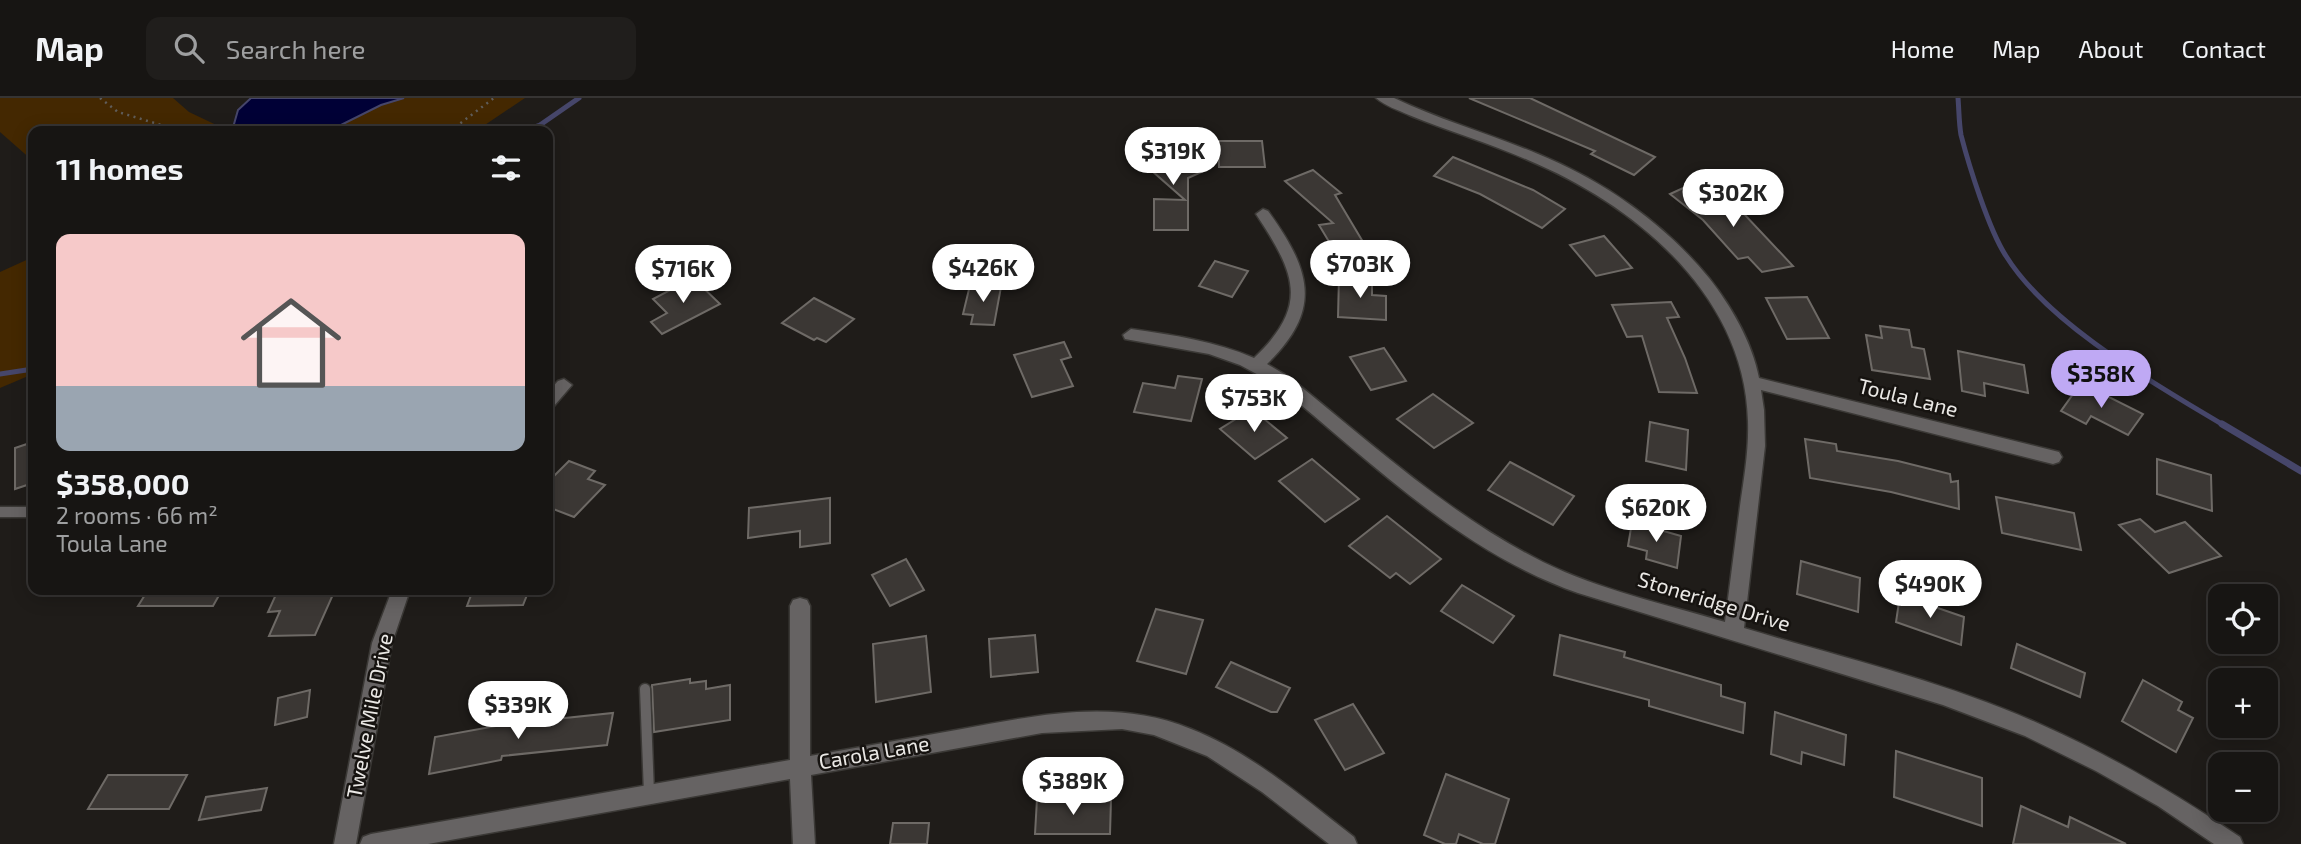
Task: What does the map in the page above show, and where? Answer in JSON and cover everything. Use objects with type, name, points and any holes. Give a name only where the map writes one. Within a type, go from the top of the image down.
[{"type":"street","points":[[1383,98],[1555,166],[1609,196],[1636,214],[1673,246],[1712,293],[1739,343],[1752,382],[1756,410],[1755,457],[1734,631]]},
{"type":"street","points":[[1257,364],[1273,351],[1287,331],[1299,295],[1300,283],[1293,259],[1263,214]]},
{"type":"street","name":"Stoneridge Drive","points":[[1131,335],[1205,345],[1257,364],[1283,380],[1464,525],[1506,554],[1578,585],[1944,697],[2032,730],[2166,799],[2232,844]]},
{"type":"street","name":"Toula Lane","points":[[1752,382],[2053,457]]},
{"type":"street","points":[[553,397],[564,385]]},
{"type":"street","name":"Twelve Mile Drive","points":[[345,844],[382,643],[399,595]]},
{"type":"street","points":[[800,606],[800,766],[804,844]]},
{"type":"street","name":"Carola Lane","points":[[371,844],[1042,724],[1104,719],[1126,720],[1172,731],[1221,753],[1346,844]]},
{"type":"lane","points":[[0,512],[28,512]]},
{"type":"lane","points":[[645,689],[649,793]]},
{"type":"path","points":[[100,98],[118,112],[164,126]]},
{"type":"path","points":[[457,126],[494,98]]},
{"type":"shaded area","points":[[0,98],[173,98],[189,112],[218,126],[28,126],[28,157],[0,132]]},
{"type":"shaded area","points":[[251,98],[404,98],[381,105],[339,126],[233,126],[238,110]]},
{"type":"shaded area","points":[[404,98],[525,98],[483,126],[339,126],[381,105]]},
{"type":"shaded area","points":[[28,259],[28,376],[0,388],[0,272]]},
{"type":"building","points":[[1469,98],[1530,98],[1655,157],[1634,175],[1591,154],[1595,151]]},
{"type":"building","points":[[1218,141],[1262,141],[1265,167],[1219,167]]},
{"type":"building","points":[[1176,144],[1206,170],[1188,178],[1188,230],[1154,230],[1154,199],[1185,200],[1143,163],[1159,157],[1155,153]]},
{"type":"building","points":[[1453,157],[1533,190],[1565,209],[1542,228],[1480,194],[1434,176]]},
{"type":"building","points":[[1313,170],[1341,193],[1335,195],[1366,247],[1363,249],[1359,245],[1334,250],[1319,225],[1333,223],[1285,181]]},
{"type":"building","points":[[1692,184],[1711,199],[1719,196],[1745,215],[1793,266],[1762,272],[1748,257],[1738,259],[1703,220],[1670,194]]},
{"type":"building","points":[[1604,236],[1632,268],[1596,276],[1570,245]]},
{"type":"building","points":[[1215,261],[1248,271],[1232,297],[1199,286]]},
{"type":"building","points":[[1339,276],[1372,279],[1372,295],[1386,296],[1386,320],[1338,317]]},
{"type":"building","points":[[693,278],[720,304],[662,334],[651,322],[667,313],[653,299]]},
{"type":"building","points":[[970,285],[1001,287],[994,325],[971,324],[973,315],[963,314]]},
{"type":"building","points":[[1807,297],[1829,338],[1787,339],[1766,298]]},
{"type":"building","points":[[814,298],[854,319],[826,342],[817,338],[814,340],[782,323]]},
{"type":"building","points":[[1671,302],[1679,317],[1667,318],[1697,393],[1659,392],[1642,336],[1627,337],[1612,305]]},
{"type":"building","points":[[1880,326],[1909,330],[1912,347],[1924,349],[1930,379],[1872,370],[1866,335],[1882,338]]},
{"type":"building","points":[[1064,342],[1071,357],[1061,360],[1073,386],[1032,397],[1014,355]]},
{"type":"building","points":[[1384,348],[1406,381],[1371,390],[1350,357]]},
{"type":"building","points":[[1958,351],[2024,365],[2028,393],[1984,383],[1985,396],[1962,391]]},
{"type":"building","points":[[1178,376],[1202,379],[1191,421],[1134,412],[1143,383],[1175,388]]},
{"type":"building","points":[[2081,383],[2143,414],[2128,435],[2091,416],[2086,424],[2061,411]]},
{"type":"building","points":[[1433,394],[1473,423],[1434,448],[1397,419]]},
{"type":"building","points":[[1252,409],[1287,438],[1255,459],[1220,429]]},
{"type":"building","points":[[1650,422],[1688,430],[1686,470],[1646,461]]},
{"type":"building","points":[[1805,439],[1836,444],[1837,451],[1898,461],[1950,474],[1951,482],[1958,481],[1959,509],[1891,492],[1810,478]]},
{"type":"building","points":[[28,444],[28,485],[15,489],[15,448]]},
{"type":"building","points":[[1312,459],[1359,499],[1325,522],[1279,481]]},
{"type":"building","points":[[2157,459],[2211,475],[2212,511],[2157,494]]},
{"type":"building","points":[[569,461],[595,471],[588,479],[605,485],[574,517],[553,509],[553,477]]},
{"type":"building","points":[[1510,462],[1574,496],[1553,525],[1488,490]]},
{"type":"building","points":[[1996,497],[2074,513],[2081,550],[2002,533]]},
{"type":"building","points":[[830,498],[830,543],[800,547],[800,531],[748,538],[749,508]]},
{"type":"building","points":[[1387,516],[1441,559],[1410,584],[1396,573],[1390,578],[1349,546]]},
{"type":"building","points":[[2140,519],[2155,532],[2185,522],[2221,556],[2169,573],[2119,525]]},
{"type":"building","points":[[1632,522],[1681,536],[1677,568],[1646,559],[1647,551],[1628,546]]},
{"type":"building","points":[[906,559],[924,590],[890,606],[872,575]]},
{"type":"building","points":[[1801,561],[1860,578],[1858,612],[1797,594]]},
{"type":"building","points":[[1462,585],[1514,616],[1493,643],[1441,611]]},
{"type":"building","points":[[145,595],[219,595],[213,606],[138,606]]},
{"type":"building","points":[[276,595],[333,595],[315,635],[269,636],[280,611],[268,612]]},
{"type":"building","points":[[471,595],[527,595],[523,605],[467,606]]},
{"type":"building","points":[[1900,595],[1964,617],[1961,645],[1896,622]]},
{"type":"building","points":[[1156,609],[1203,620],[1186,674],[1137,661]]},
{"type":"building","points":[[1035,635],[1038,672],[991,677],[989,639]]},
{"type":"building","points":[[1560,635],[1625,652],[1624,657],[1721,685],[1721,696],[1745,703],[1743,733],[1649,706],[1649,700],[1554,675]]},
{"type":"building","points":[[926,636],[931,692],[876,702],[873,644]]},
{"type":"building","points":[[2017,644],[2085,673],[2080,697],[2011,668]]},
{"type":"building","points":[[1231,662],[1290,688],[1277,712],[1271,712],[1216,687]]},
{"type":"building","points":[[690,679],[690,683],[706,681],[706,689],[730,685],[730,720],[654,732],[652,685]]},
{"type":"building","points":[[2143,680],[2182,702],[2178,710],[2193,718],[2176,752],[2122,721]]},
{"type":"building","points":[[310,690],[307,717],[275,725],[278,698]]},
{"type":"building","points":[[1353,704],[1384,753],[1345,770],[1315,720]]},
{"type":"building","points":[[1775,712],[1846,735],[1844,765],[1802,752],[1801,764],[1771,754]]},
{"type":"building","points":[[613,713],[607,745],[502,756],[501,760],[429,774],[435,737],[507,724]]},
{"type":"building","points":[[1896,751],[1982,778],[1982,826],[1894,797]]},
{"type":"building","points":[[1446,774],[1509,799],[1495,844],[1483,844],[1459,834],[1456,844],[1445,844],[1424,835]]},
{"type":"building","points":[[108,775],[187,775],[169,809],[88,809]]},
{"type":"building","points":[[267,788],[261,810],[199,820],[206,797]]},
{"type":"building","points":[[1037,799],[1111,799],[1110,834],[1035,834]]},
{"type":"building","points":[[2021,806],[2068,827],[2070,817],[2126,844],[2013,844]]},
{"type":"building","points":[[893,823],[929,823],[927,844],[890,844]]},
{"type":"waterway","points":[[537,126],[579,98]]},
{"type":"waterway","points":[[1958,98],[1961,135],[1980,197],[2000,245],[2025,281],[2049,306],[2105,351],[2225,426]]},
{"type":"waterway","points":[[0,374],[28,370]]},
{"type":"waterway","points":[[2222,424],[2301,471]]}]
